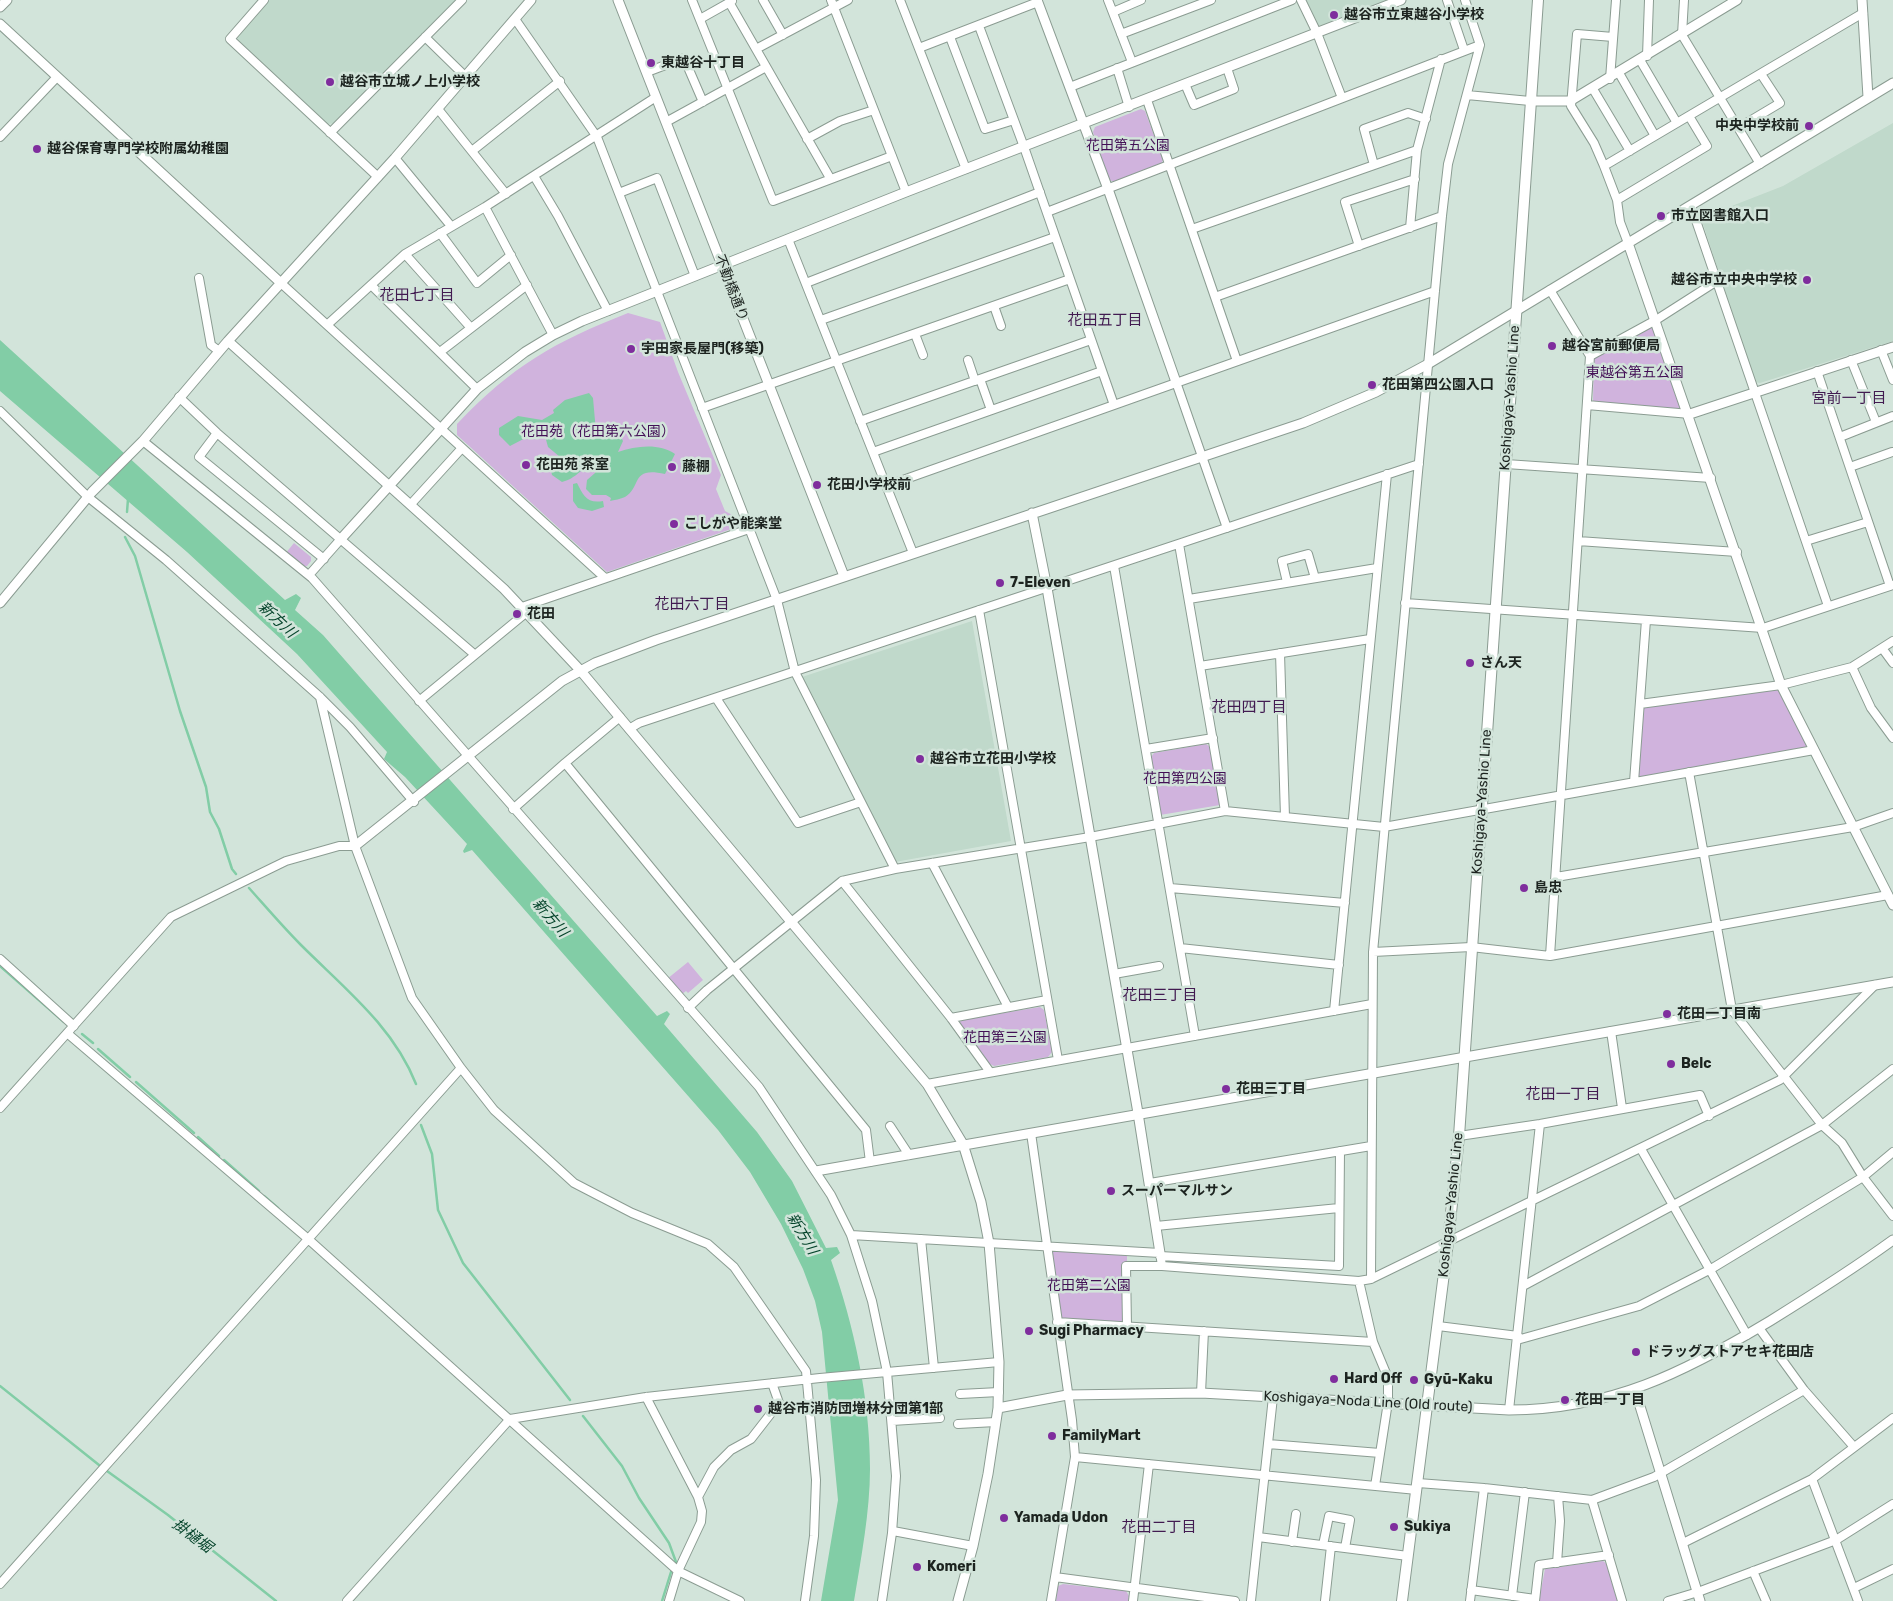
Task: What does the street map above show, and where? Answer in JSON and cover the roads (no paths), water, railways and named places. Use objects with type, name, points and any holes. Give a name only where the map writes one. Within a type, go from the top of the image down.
[{"type":"main road","name":"Koshigaya-Yashio Line","points":[[1402,1601],[1438,1326],[1459,1136],[1538,0]]},
{"type":"street","points":[[0,7],[7,0]]},
{"type":"street","points":[[264,0],[230,39],[378,177]]},
{"type":"street","points":[[330,133],[462,0]]},
{"type":"street","points":[[0,603],[90,495],[142,441],[228,340],[282,284],[395,158],[531,0]]},
{"type":"street","name":"不動橋通り","points":[[618,0],[844,576]]},
{"type":"street","points":[[692,0],[773,201],[892,156]]},
{"type":"street","points":[[763,0],[783,34]]},
{"type":"street","points":[[756,49],[832,4],[848,0]]},
{"type":"street","points":[[900,0],[966,169]]},
{"type":"street","points":[[1108,0],[1132,62]]},
{"type":"street","points":[[1112,12],[1140,0]]},
{"type":"street","points":[[1121,34],[1210,0]]},
{"type":"street","points":[[1070,86],[1292,0]]},
{"type":"street","points":[[1301,0],[1317,33],[1342,98]]},
{"type":"street","points":[[309,575],[477,389],[513,361],[553,335],[657,291],[906,192],[1084,125],[1401,0]]},
{"type":"street","points":[[1447,0],[1464,50]]},
{"type":"street","points":[[1372,1279],[1373,952],[1448,164],[1480,45],[1465,0]]},
{"type":"street","points":[[1610,79],[1616,0]]},
{"type":"street","points":[[1649,0],[1643,58],[1677,124]]},
{"type":"street","points":[[1684,0],[1682,35],[1760,164]]},
{"type":"street","points":[[1467,95],[1570,101],[1610,79],[1737,0]]},
{"type":"street","points":[[1863,0],[1868,97]]},
{"type":"street","points":[[700,19],[732,1],[756,49],[830,178]]},
{"type":"street","points":[[919,48],[979,26],[1038,1],[1108,189],[1227,528]]},
{"type":"street","points":[[832,4],[906,192]]},
{"type":"street","points":[[1604,166],[1863,13]]},
{"type":"street","points":[[515,19],[560,81],[597,137],[777,600],[795,672],[895,869]]},
{"type":"street","points":[[0,24],[605,578]]},
{"type":"street","points":[[979,26],[1024,147],[1114,405]]},
{"type":"street","points":[[1613,37],[1577,34],[1571,106],[1594,143],[1617,200],[1620,222],[1690,414],[1781,684],[1893,905]]},
{"type":"street","points":[[425,37],[466,77]]},
{"type":"street","points":[[950,37],[985,129],[1014,120]]},
{"type":"street","points":[[1047,212],[1480,45]]},
{"type":"street","points":[[646,72],[684,58],[702,102]]},
{"type":"street","points":[[1410,228],[1417,150],[1441,59]]},
{"type":"street","points":[[666,122],[766,67]]},
{"type":"street","points":[[1116,68],[1129,106]]},
{"type":"street","points":[[1185,84],[1194,105],[1234,89],[1227,68]]},
{"type":"street","points":[[1619,73],[1655,136]]},
{"type":"street","points":[[1738,128],[1780,103],[1761,74]]},
{"type":"street","points":[[0,137],[57,77]]},
{"type":"street","points":[[472,151],[560,81]]},
{"type":"street","points":[[0,1108],[171,917],[286,862],[339,846],[355,846],[414,802],[538,698],[580,670],[620,652],[1202,457],[1336,410],[1376,392],[1428,364],[1893,83]]},
{"type":"street","points":[[1593,89],[1630,151]]},
{"type":"street","points":[[327,325],[405,254],[506,194],[597,137],[656,97]]},
{"type":"street","points":[[1147,100],[1237,361]]},
{"type":"street","points":[[438,109],[506,194]]},
{"type":"street","points":[[807,139],[840,121],[874,110]]},
{"type":"street","points":[[1374,165],[1364,129],[1408,113],[1426,119]]},
{"type":"street","points":[[1617,200],[1707,146],[1689,116]]},
{"type":"street","points":[[1192,229],[1417,150]]},
{"type":"street","points":[[395,158],[451,226]]},
{"type":"street","points":[[534,176],[558,216],[608,311]]},
{"type":"street","points":[[619,193],[657,178],[695,276]]},
{"type":"street","points":[[1359,246],[1345,202],[1414,179]]},
{"type":"street","points":[[806,283],[1040,192]]},
{"type":"street","points":[[1691,206],[1828,606]]},
{"type":"street","points":[[485,207],[553,335]]},
{"type":"street","points":[[1215,297],[1442,216]]},
{"type":"street","points":[[440,232],[477,283],[510,254]]},
{"type":"street","points":[[821,320],[1055,237]]},
{"type":"street","points":[[788,239],[913,554]]},
{"type":"street","points":[[405,254],[471,328]]},
{"type":"street","points":[[199,278],[210,345],[219,351]]},
{"type":"street","points":[[702,408],[1070,279]]},
{"type":"street","points":[[1590,356],[1656,320],[1717,281]]},
{"type":"street","points":[[372,285],[477,389]]},
{"type":"street","points":[[440,352],[526,285]]},
{"type":"street","points":[[1550,290],[1590,356],[1550,956]]},
{"type":"street","points":[[886,486],[1435,291]]},
{"type":"street","points":[[994,306],[1001,326]]},
{"type":"street","points":[[915,334],[923,355]]},
{"type":"street","points":[[228,340],[525,609],[620,717],[927,1084],[964,1144],[979,1194],[989,1243],[999,1362],[999,1392],[996,1422],[973,1546],[958,1601]]},
{"type":"street","points":[[860,421],[1091,340]]},
{"type":"street","points":[[1587,405],[1690,414],[1893,347]]},
{"type":"street","points":[[1881,350],[1893,380]]},
{"type":"street","points":[[968,360],[991,410]]},
{"type":"street","points":[[1851,360],[1876,422]]},
{"type":"street","points":[[873,452],[1102,371]]},
{"type":"street","points":[[1405,603],[1763,628],[1891,586],[1817,371]]},
{"type":"street","points":[[179,397],[217,433],[474,654]]},
{"type":"street","points":[[0,411],[90,495],[320,697],[350,727],[414,802]]},
{"type":"street","points":[[1840,437],[1893,416]]},
{"type":"street","points":[[217,433],[199,457],[324,559]]},
{"type":"street","points":[[142,441],[309,575],[758,1087],[816,1171],[851,1235],[872,1300],[887,1372],[896,1476],[893,1531],[882,1601]]},
{"type":"street","points":[[411,504],[462,448]]},
{"type":"street","points":[[1850,467],[1892,452]]},
{"type":"street","points":[[629,729],[639,723],[1419,464]]},
{"type":"street","points":[[1506,464],[1711,478]]},
{"type":"street","points":[[1334,1011],[1387,474]]},
{"type":"street","points":[[1032,513],[1047,588],[1127,1048],[1162,1266]]},
{"type":"street","points":[[1806,541],[1868,522]]},
{"type":"street","points":[[419,701],[525,609],[605,578],[749,529]]},
{"type":"street","points":[[1578,541],[1737,552]]},
{"type":"street","points":[[1179,544],[1225,811]]},
{"type":"street","points":[[1287,582],[1282,561],[1308,554],[1315,578]]},
{"type":"street","points":[[1114,566],[1195,1036]]},
{"type":"street","points":[[1189,599],[1377,568]]},
{"type":"street","points":[[979,610],[1058,1060]]},
{"type":"street","points":[[1634,782],[1646,620]]},
{"type":"street","points":[[1200,666],[1370,639]]},
{"type":"street","points":[[1640,704],[1781,684],[1852,668],[1893,640]]},
{"type":"street","points":[[1882,648],[1893,663]]},
{"type":"street","points":[[1280,653],[1285,817]]},
{"type":"street","points":[[1852,668],[1871,708],[1893,738]]},
{"type":"street","points":[[320,697],[355,846],[412,998],[462,1068],[494,1110],[574,1183],[632,1213],[708,1244],[722,1254],[734,1266],[806,1370],[816,1480],[814,1536],[804,1601]]},
{"type":"street","points":[[716,698],[798,823],[861,802]]},
{"type":"street","points":[[513,809],[620,717]]},
{"type":"street","points":[[1146,749],[1213,738]]},
{"type":"street","points":[[688,1008],[706,990],[734,970],[842,881],[895,869],[1225,811],[1384,827],[1814,750]]},
{"type":"street","points":[[565,763],[866,1130],[870,1162]]},
{"type":"street","points":[[1689,772],[1732,1010],[1822,1124],[1842,1143],[1863,1177],[1893,1216]]},
{"type":"street","points":[[1556,877],[1854,827],[1893,813]]},
{"type":"street","points":[[932,863],[1008,1007]]},
{"type":"street","points":[[842,881],[951,1018],[990,1072]]},
{"type":"street","points":[[1170,888],[1345,903]]},
{"type":"street","points":[[1373,952],[1471,947],[1550,956],[1888,896]]},
{"type":"street","points":[[1180,948],[1339,965]]},
{"type":"street","points":[[0,960],[74,1026]]},
{"type":"street","points":[[1114,974],[1159,966]]},
{"type":"street","points":[[816,1171],[1893,982]]},
{"type":"street","points":[[1127,1326],[1126,1266],[1162,1266],[1359,1282],[1372,1279],[1780,1080],[1875,985]]},
{"type":"street","points":[[951,1018],[1047,1000]]},
{"type":"street","points":[[927,1084],[1372,1004]]},
{"type":"street","points":[[1611,1031],[1622,1108]]},
{"type":"street","points":[[67,1032],[307,1238],[678,1571],[740,1601]]},
{"type":"street","points":[[0,1584],[217,1343],[307,1238],[462,1068]]},
{"type":"street","points":[[1523,1286],[1822,1124],[1893,1069]]},
{"type":"street","points":[[1459,1136],[1540,1124],[1700,1095],[1709,1116]]},
{"type":"street","points":[[1509,1410],[1540,1124]]},
{"type":"street","points":[[890,1126],[909,1155]]},
{"type":"street","points":[[1032,1133],[1075,1457],[1051,1601]]},
{"type":"street","points":[[1150,1183],[1371,1146]]},
{"type":"street","points":[[1641,1149],[1747,1335]]},
{"type":"street","points":[[851,1235],[1339,1266],[1340,1151]]},
{"type":"street","points":[[1438,1326],[1517,1338],[1639,1306],[1711,1269],[1863,1177],[1893,1152]]},
{"type":"street","points":[[1156,1226],[1339,1208]]},
{"type":"street","points":[[921,1239],[934,1368]]},
{"type":"street","name":"Koshigaya-Noda Line (Old route)","points":[[998,1408],[1067,1395],[1202,1393],[1509,1410],[1536,1410],[1571,1405],[1635,1390],[1665,1379],[1747,1335],[1816,1292],[1893,1240]]},
{"type":"street","points":[[1359,1282],[1374,1342],[1388,1378],[1388,1402],[1376,1486]]},
{"type":"street","points":[[1057,1322],[1374,1342]]},
{"type":"street","points":[[1758,1328],[1804,1390],[1854,1447]]},
{"type":"street","points":[[1202,1393],[1204,1331]]},
{"type":"street","points":[[347,1601],[510,1419],[646,1397],[820,1378],[999,1362]]},
{"type":"street","points":[[698,1497],[714,1467],[731,1450],[751,1440],[780,1403],[772,1383]]},
{"type":"street","points":[[1635,1390],[1699,1597]]},
{"type":"street","points":[[1075,1457],[1376,1486],[1484,1488],[1592,1500],[1661,1473],[1804,1390]]},
{"type":"street","points":[[960,1394],[999,1392]]},
{"type":"street","points":[[646,1397],[698,1497],[702,1511],[701,1522],[678,1571],[669,1601]]},
{"type":"street","points":[[1251,1601],[1273,1397]]},
{"type":"street","points":[[892,1421],[940,1418]]},
{"type":"street","points":[[1683,1543],[1812,1480],[1893,1418]]},
{"type":"street","points":[[958,1424],[996,1422]]},
{"type":"street","points":[[1268,1444],[1380,1453]]},
{"type":"street","points":[[1133,1601],[1150,1464]]},
{"type":"street","points":[[1812,1480],[1858,1601]]},
{"type":"street","points":[[1470,1601],[1484,1488]]},
{"type":"street","points":[[1512,1596],[1526,1492]]},
{"type":"street","points":[[1556,1563],[1560,1521],[1558,1496]]},
{"type":"street","points":[[1592,1500],[1622,1601]]},
{"type":"street","points":[[1668,1601],[1699,1597],[1753,1572],[1836,1540],[1893,1504]]},
{"type":"street","points":[[1292,1542],[1296,1514]]},
{"type":"street","points":[[1325,1601],[1329,1516],[1350,1520],[1346,1548]]},
{"type":"street","points":[[893,1531],[973,1546]]},
{"type":"street","points":[[1258,1537],[1408,1556]]},
{"type":"street","points":[[1471,1590],[1535,1600],[1539,1565],[1609,1555]]},
{"type":"street","points":[[1854,1588],[1893,1569]]},
{"type":"street","points":[[1753,1572],[1766,1601]]},
{"type":"street","points":[[1054,1577],[1235,1601]]},
{"type":"water","name":"新方川","points":[[0,340],[285,600],[296,594],[301,598],[295,610],[323,635],[657,1016],[667,1011],[670,1014],[664,1024],[757,1132],[792,1181],[826,1248],[837,1247],[840,1253],[831,1260],[847,1311],[859,1363],[864,1389],[869,1442],[870,1469],[865,1535],[854,1601],[821,1601],[838,1500],[822,1332],[815,1301],[803,1269],[781,1224],[750,1172],[718,1130],[472,850],[464,853],[463,851],[467,844],[405,777],[384,759],[387,752],[297,654],[187,552],[0,391]]},
{"type":"water","points":[[589,393],[593,398],[596,432],[599,435],[612,433],[618,435],[623,441],[618,452],[632,448],[655,447],[675,454],[665,474],[654,472],[641,475],[630,493],[623,498],[610,501],[611,498],[606,495],[592,495],[586,489],[587,480],[595,473],[603,459],[602,456],[591,462],[573,477],[562,482],[552,475],[551,460],[560,457],[548,447],[545,436],[535,433],[510,446],[499,435],[499,428],[518,416],[542,420],[554,413],[553,410],[565,400]]},
{"type":"water","points":[[577,483],[586,498],[598,502],[603,501],[604,507],[592,511],[578,508],[573,501],[573,484]]},
{"type":"waterway","points":[[127,512],[128,499]]},
{"type":"waterway","points":[[125,537],[135,556],[180,711],[206,787],[210,812],[219,829],[232,869],[236,874]]},
{"type":"waterway","points":[[249,888],[294,938],[381,1026],[406,1063],[416,1084]]},
{"type":"waterway","points":[[0,966],[64,1022]]},
{"type":"waterway","points":[[82,1034],[93,1043]]},
{"type":"waterway","points":[[98,1049],[130,1077]]},
{"type":"waterway","points":[[136,1082],[194,1133]]},
{"type":"waterway","points":[[421,1125],[432,1154],[438,1210],[463,1263],[570,1400]]},
{"type":"waterway","points":[[198,1137],[219,1156]]},
{"type":"waterway","points":[[224,1160],[259,1191]]},
{"type":"waterway","points":[[264,1196],[278,1208]]},
{"type":"waterway","name":"掛樋堀","points":[[0,1386],[99,1465]]},
{"type":"waterway","points":[[583,1416],[622,1466],[639,1498],[669,1543],[676,1562]]},
{"type":"waterway","name":"掛樋堀","points":[[107,1471],[168,1515],[276,1601]]},
{"type":"waterway","points":[[662,1601],[671,1572]]},
{"type":"place","name":"越谷市立東越谷小学校","points":[[1334,15]]},
{"type":"place","name":"東越谷十丁目","points":[[651,63]]},
{"type":"place","name":"越谷市立城ノ上小学校","points":[[330,82]]},
{"type":"place","name":"中央中学校前","points":[[1809,126]]},
{"type":"place","name":"越谷保育専門学校附属幼稚園","points":[[37,149]]},
{"type":"place","name":"市立図書館入口","points":[[1661,216]]},
{"type":"place","name":"越谷市立中央中学校","points":[[1807,280]]},
{"type":"place","name":"越谷宮前郵便局","points":[[1552,346]]},
{"type":"place","name":"宇田家長屋門(移築)","points":[[631,349]]},
{"type":"place","name":"花田第四公園入口","points":[[1372,385]]},
{"type":"place","name":"花田苑 茶室","points":[[526,465]]},
{"type":"place","name":"藤棚","points":[[672,467]]},
{"type":"place","name":"花田小学校前","points":[[817,485]]},
{"type":"place","name":"こしがや能楽堂","points":[[674,524]]},
{"type":"place","name":"7-Eleven","points":[[1000,583]]},
{"type":"place","name":"花田","points":[[517,614]]},
{"type":"place","name":"さん天","points":[[1470,663]]},
{"type":"place","name":"越谷市立花田小学校","points":[[920,759]]},
{"type":"place","name":"島忠","points":[[1524,888]]},
{"type":"place","name":"花田一丁目南","points":[[1667,1014]]},
{"type":"place","name":"Belc","points":[[1671,1064]]},
{"type":"place","name":"花田三丁目","points":[[1226,1089]]},
{"type":"place","name":"スーパーマルサン","points":[[1111,1191]]},
{"type":"place","name":"Sugi Pharmacy","points":[[1029,1331]]},
{"type":"place","name":"ドラッグストアセキ花田店","points":[[1636,1352]]},
{"type":"place","name":"Hard Off","points":[[1334,1379]]},
{"type":"place","name":"Gyū-Kaku","points":[[1414,1380]]},
{"type":"place","name":"花田一丁目","points":[[1565,1400]]},
{"type":"place","name":"越谷市消防団増林分団第1部","points":[[758,1409]]},
{"type":"place","name":"FamilyMart","points":[[1052,1436]]},
{"type":"place","name":"Yamada Udon","points":[[1004,1518]]},
{"type":"place","name":"Sukiya","points":[[1394,1527]]},
{"type":"place","name":"Komeri","points":[[917,1567]]},
{"type":"district","name":"花田七丁目","points":[[417,296]]},
{"type":"district","name":"花田五丁目","points":[[1105,321]]},
{"type":"district","name":"宮前一丁目","points":[[1849,399]]},
{"type":"district","name":"花田六丁目","points":[[692,605]]},
{"type":"district","name":"花田四丁目","points":[[1249,708]]},
{"type":"district","name":"花田三丁目","points":[[1160,996]]},
{"type":"district","name":"花田一丁目","points":[[1563,1095]]},
{"type":"district","name":"花田二丁目","points":[[1159,1528]]},
{"type":"park label","name":"花田第五公園","points":[[1128,146]]},
{"type":"park label","name":"東越谷第五公園","points":[[1635,373]]},
{"type":"park label","name":"花田苑（花田第六公園）","points":[[598,432]]},
{"type":"park label","name":"花田第四公園","points":[[1185,779]]},
{"type":"park label","name":"花田第三公園","points":[[1005,1038]]},
{"type":"park label","name":"花田第二公園","points":[[1089,1286]]}]
